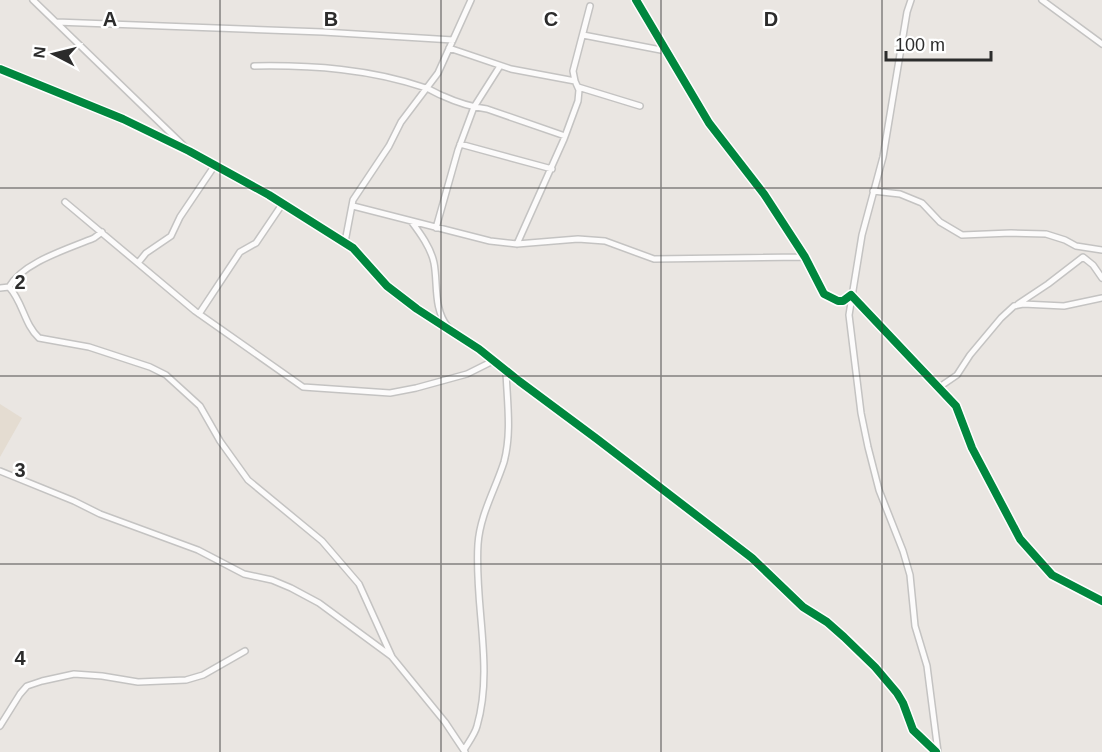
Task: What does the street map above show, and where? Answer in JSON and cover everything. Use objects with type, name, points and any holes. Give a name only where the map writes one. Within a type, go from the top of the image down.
[{"type":"street","points":[[33,0],[189,151]]},
{"type":"street","points":[[345,242],[353,200],[389,146],[401,122],[438,73],[471,0]]},
{"type":"street","points":[[636,0],[709,123],[764,194],[805,257],[827,297],[843,301],[851,295]]},
{"type":"street","points":[[911,0],[882,157],[862,235],[849,315],[861,412],[879,490],[910,575],[915,626],[927,666],[937,752]]},
{"type":"street","points":[[1042,0],[1102,45]]},
{"type":"street","points":[[518,244],[552,169],[578,101],[573,71],[590,6]]},
{"type":"street","points":[[56,22],[323,32],[453,40]]},
{"type":"street","points":[[583,35],[666,51]]},
{"type":"street","points":[[450,48],[500,66],[576,84],[640,106]]},
{"type":"street","points":[[254,66],[323,66],[351,69],[428,88],[442,96],[565,136]]},
{"type":"street","points":[[436,228],[460,144],[474,107],[500,66]]},
{"type":"street","points":[[0,69],[123,119],[189,151],[283,203],[345,242],[387,286],[493,361],[752,558],[803,607],[827,622],[875,667],[897,693],[913,730],[937,752]]},
{"type":"street","points":[[460,144],[552,169]]},
{"type":"street","points":[[138,263],[146,253],[171,236],[180,217],[215,165]]},
{"type":"street","points":[[873,191],[900,194],[922,203],[940,222],[962,235],[1011,232],[1046,234],[1076,246],[1102,250]]},
{"type":"street","points":[[65,202],[199,314],[303,387],[390,393],[467,374],[493,361]]},
{"type":"street","points":[[199,314],[240,252],[256,243],[283,203]]},
{"type":"street","points":[[353,206],[490,241],[518,244],[579,239],[605,241],[654,259],[805,257]]},
{"type":"street","points":[[411,221],[427,244],[434,263],[435,290],[444,321],[456,334]]},
{"type":"street","points":[[0,288],[9,287],[17,276],[29,268],[94,238],[102,232]]},
{"type":"street","points":[[1076,246],[1102,278]]},
{"type":"street","points":[[938,388],[957,375],[989,333],[1014,306],[1083,257]]},
{"type":"street","points":[[9,287],[15,293],[33,332],[39,338],[89,347],[150,367],[166,375],[200,406],[220,441],[248,480],[321,541],[359,584],[393,657],[445,722],[464,751],[477,729],[485,684],[478,589],[478,543],[482,520],[504,460],[510,412],[506,371]]},
{"type":"street","points":[[851,295],[956,406],[972,448],[1020,538],[1052,575],[1102,601]]},
{"type":"street","points":[[1014,306],[1023,304],[1064,306],[1102,298]]},
{"type":"street","points":[[0,471],[100,514],[198,550],[244,574],[272,579],[319,603],[393,657]]},
{"type":"street","points":[[0,726],[27,686],[42,681],[74,674],[138,682],[186,680],[203,675],[245,651]]},
{"type":"shaded area","points":[[0,404],[22,418],[0,457]]},
{"type":"cycle path","points":[[636,0],[709,123],[764,194],[805,257],[824,294],[838,301],[843,301],[851,295],[956,406],[972,448],[1020,539],[1052,575],[1102,601]]},
{"type":"cycle path","points":[[0,69],[123,119],[189,151],[269,195],[353,248],[387,286],[417,309],[479,349],[597,439],[752,558],[803,607],[827,622],[875,667],[897,693],[913,730],[936,752]]}]
